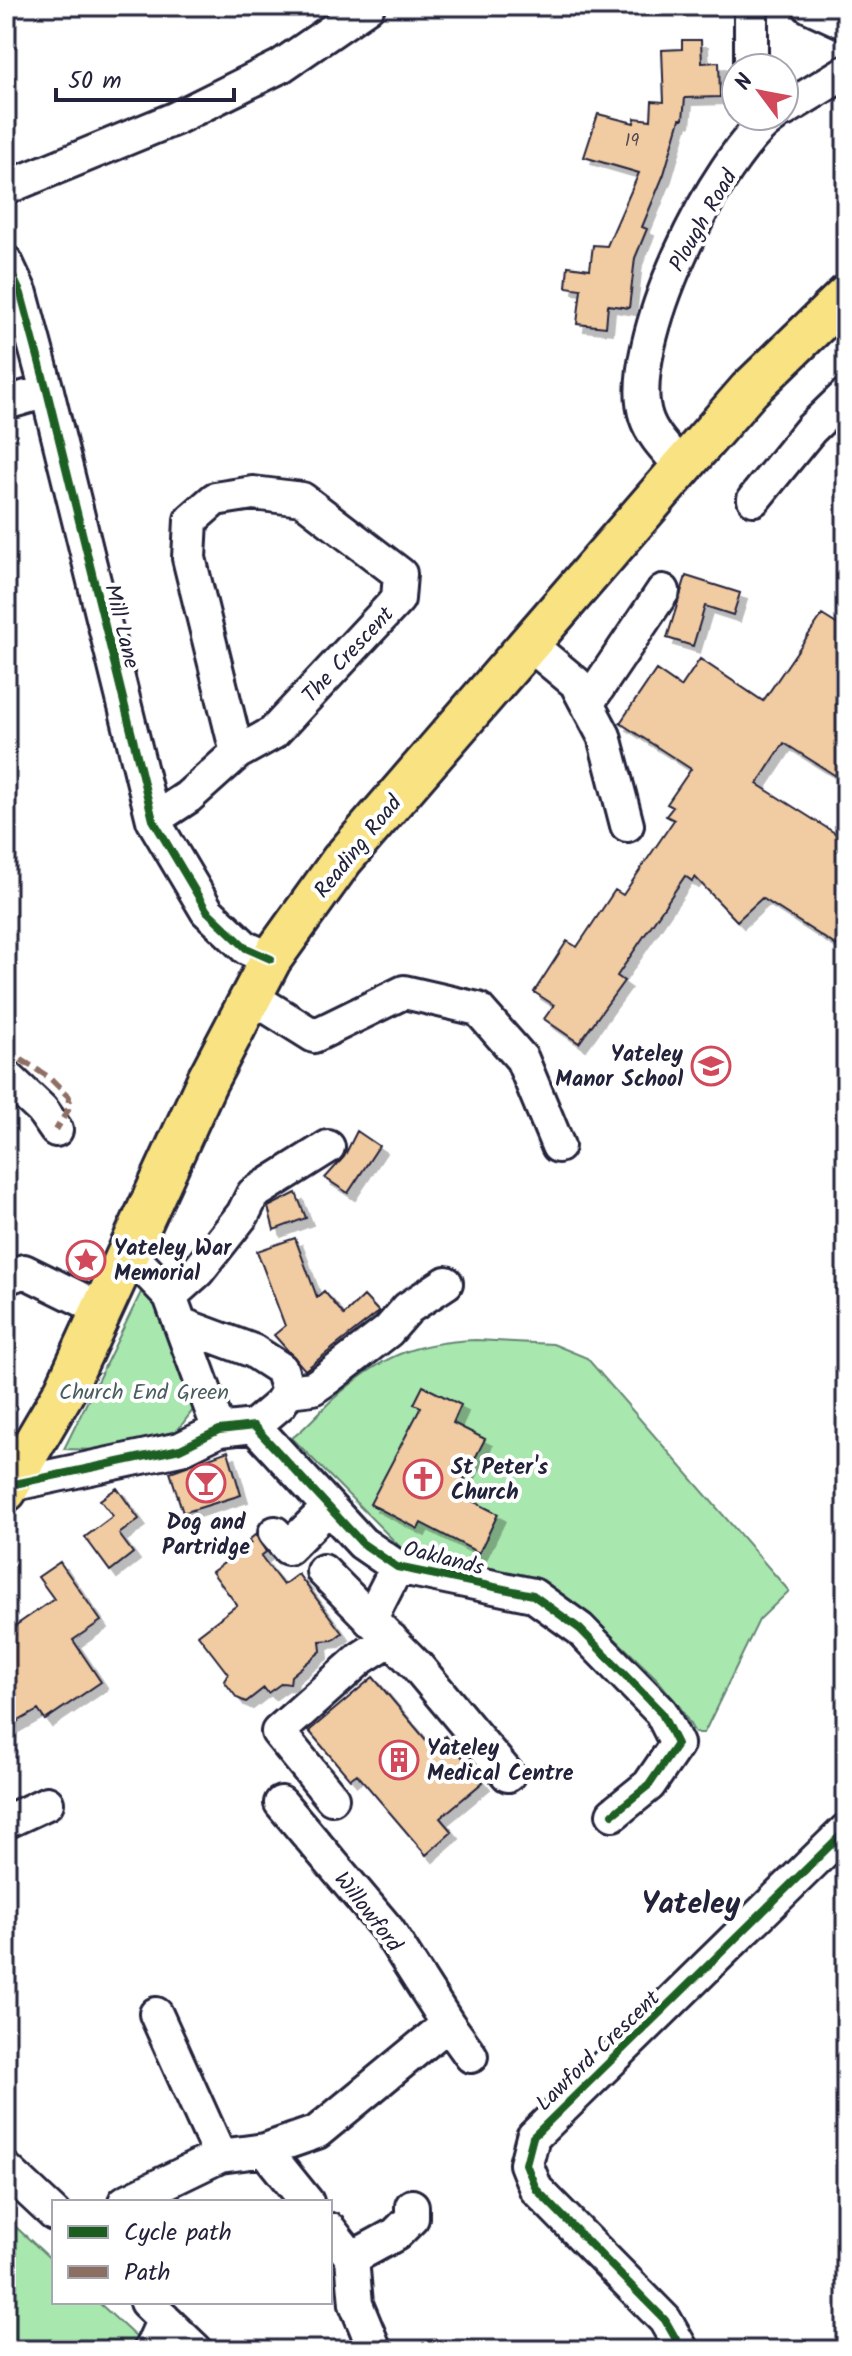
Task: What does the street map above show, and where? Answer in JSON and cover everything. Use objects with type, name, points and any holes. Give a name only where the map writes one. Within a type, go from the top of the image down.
[{"type":"main road","name":"Reading Road","points":[[7,1486],[65,1390],[207,1081],[271,959],[342,860],[682,467],[781,357],[846,296]]},
{"type":"street","points":[[6,188],[174,119],[281,66],[368,6]]},
{"type":"street","points":[[751,6],[751,52]]},
{"type":"street","points":[[809,6],[846,23]]},
{"type":"street","name":"Plough Road","points":[[800,99],[846,72]]},
{"type":"street","name":"Plough Road","points":[[682,467],[657,438],[645,416],[650,342],[675,260],[716,187],[758,132]]},
{"type":"street","name":"Mill Lane","points":[[6,262],[21,294],[47,391],[153,820],[207,911],[246,948],[271,959]]},
{"type":"street","points":[[6,403],[47,391]]},
{"type":"street","points":[[754,499],[811,429],[846,395]]},
{"type":"street","name":"The Crescent","points":[[153,820],[188,797],[237,753],[273,733],[398,599],[400,574],[302,499],[253,493],[215,499],[191,520],[189,558],[237,753]]},
{"type":"street","points":[[587,704],[663,591]]},
{"type":"street","points":[[529,644],[576,683],[604,736],[627,825]]},
{"type":"street","points":[[250,996],[314,1036],[404,992],[478,1009],[522,1059],[558,1146]]},
{"type":"street","points":[[6,1076],[42,1110],[56,1130]]},
{"type":"street","points":[[170,1296],[198,1271],[243,1214],[253,1194],[328,1147]]},
{"type":"street","points":[[130,1254],[170,1296],[219,1430]]},
{"type":"street","points":[[15,1275],[103,1310]]},
{"type":"street","points":[[288,1391],[313,1388],[388,1331],[408,1308],[446,1283]]},
{"type":"street","points":[[7,1486],[180,1449],[219,1430],[254,1426],[280,1404],[288,1391],[281,1369],[253,1351],[183,1325]]},
{"type":"street","name":"Oaklands","points":[[254,1426],[362,1543],[397,1567],[533,1595],[580,1629],[661,1712],[677,1744],[649,1785],[613,1814]]},
{"type":"street","points":[[275,1533],[288,1548],[329,1507]]},
{"type":"street","points":[[332,1798],[278,1732],[361,1658],[380,1630],[397,1567]]},
{"type":"street","points":[[323,1571],[463,1717],[508,1775]]},
{"type":"street","points":[[6,1822],[47,1803]]},
{"type":"street","name":"Willowford","points":[[281,1803],[388,1930],[471,2056]]},
{"type":"street","name":"Lawford Crescent","points":[[682,2350],[665,2320],[536,2189],[526,2164],[533,2137],[846,1830]]},
{"type":"street","points":[[156,2014],[220,2156]]},
{"type":"street","points":[[129,2200],[220,2156],[265,2150],[317,2132],[448,2024]]},
{"type":"street","points":[[265,2150],[305,2200]]},
{"type":"street","points":[[6,2169],[52,2212]]},
{"type":"street","points":[[352,2258],[396,2234],[412,2218],[412,2206]]},
{"type":"street","points":[[332,2233],[352,2258],[356,2304],[375,2350]]},
{"type":"street","points":[[150,2350],[155,2310]]},
{"type":"street","points":[[155,2310],[196,2350]]},
{"type":"green space","name":"Church End Green","points":[[146,1282],[157,1290],[196,1406],[177,1431],[98,1450],[64,1449]]},
{"type":"green space","points":[[476,1340],[553,1344],[587,1358],[789,1591],[759,1620],[704,1733],[695,1733],[680,1707],[657,1679],[606,1630],[567,1601],[415,1562],[292,1438],[350,1384],[382,1362],[415,1348]]},
{"type":"green space","points":[[6,2218],[52,2260],[52,2304],[100,2304],[150,2350],[6,2350]]},
{"type":"building","points":[[682,40],[701,40],[702,63],[719,62],[720,97],[685,98],[683,119],[680,119],[664,174],[642,227],[647,229],[635,258],[629,308],[608,305],[606,327],[577,324],[581,289],[566,287],[568,266],[590,269],[593,245],[607,246],[639,173],[584,157],[598,114],[634,123],[635,118],[651,120],[652,101],[664,102],[662,50],[682,49]]},
{"type":"building","points":[[686,576],[740,593],[733,615],[705,606],[693,646],[667,638]]},
{"type":"building","points":[[822,615],[846,630],[846,761],[836,776],[784,743],[757,784],[846,840],[846,932],[837,946],[762,898],[737,921],[695,877],[692,881],[685,876],[617,976],[624,981],[579,1043],[544,1019],[554,1005],[534,992],[567,941],[577,947],[615,890],[623,895],[674,820],[666,816],[673,807],[667,804],[691,769],[620,723],[656,670],[681,687],[700,659],[763,701]]},
{"type":"building","points":[[357,1131],[379,1146],[348,1193],[325,1178],[344,1157]]},
{"type":"building","points":[[296,1193],[306,1218],[274,1230],[268,1207]]},
{"type":"building","points":[[295,1238],[317,1297],[324,1291],[344,1315],[364,1296],[379,1312],[305,1370],[274,1335],[285,1326],[257,1251]]},
{"type":"building","name":"St Peter's Church","points":[[423,1386],[461,1405],[453,1423],[485,1439],[457,1493],[498,1514],[479,1553],[421,1523],[418,1529],[370,1504],[421,1407],[414,1404]]},
{"type":"building","name":"Dog and Partridge","points":[[228,1451],[241,1495],[183,1513],[170,1472]]},
{"type":"building","points":[[117,1488],[139,1519],[119,1534],[133,1553],[110,1571],[85,1537],[113,1516],[100,1500]]},
{"type":"building","points":[[256,1534],[266,1552],[261,1556],[283,1585],[298,1574],[342,1633],[333,1640],[320,1641],[321,1651],[291,1676],[290,1684],[282,1683],[268,1693],[264,1688],[246,1702],[237,1698],[224,1681],[228,1674],[198,1635],[237,1605],[212,1572],[251,1543],[249,1540]]},
{"type":"building","points":[[60,1562],[101,1621],[73,1640],[101,1682],[45,1720],[38,1710],[6,1728],[6,1632],[54,1599],[38,1577]]},
{"type":"building","name":"Yateley Medical Centre","points":[[373,1677],[432,1747],[445,1736],[483,1782],[440,1818],[452,1832],[426,1855],[357,1774],[350,1779],[309,1731]]},
{"type":"marked path","points":[[6,1050],[50,1078],[69,1097],[68,1110],[56,1130]]},
{"type":"cycle path","points":[[6,262],[21,294],[47,391],[153,820],[207,911],[246,948],[271,959]]},
{"type":"cycle path","points":[[10,1485],[180,1449],[219,1430],[254,1426],[362,1543],[397,1567],[533,1595],[580,1629],[661,1712],[677,1744],[649,1785],[613,1814]]},
{"type":"cycle path","points":[[682,2350],[665,2320],[536,2189],[526,2164],[533,2137],[846,1830]]},
{"type":"place","name":"Yateley Manor School","points":[[711,1066]]},
{"type":"place","name":"Yateley War Memorial","points":[[86,1260]]},
{"type":"place","name":"St Peter's Church","points":[[423,1479]]},
{"type":"place","name":"Dog and Partridge","points":[[206,1483]]},
{"type":"place","name":"Yateley Medical Centre","points":[[399,1760]]},
{"type":"district","name":"Yateley","points":[[691,1903]]}]
